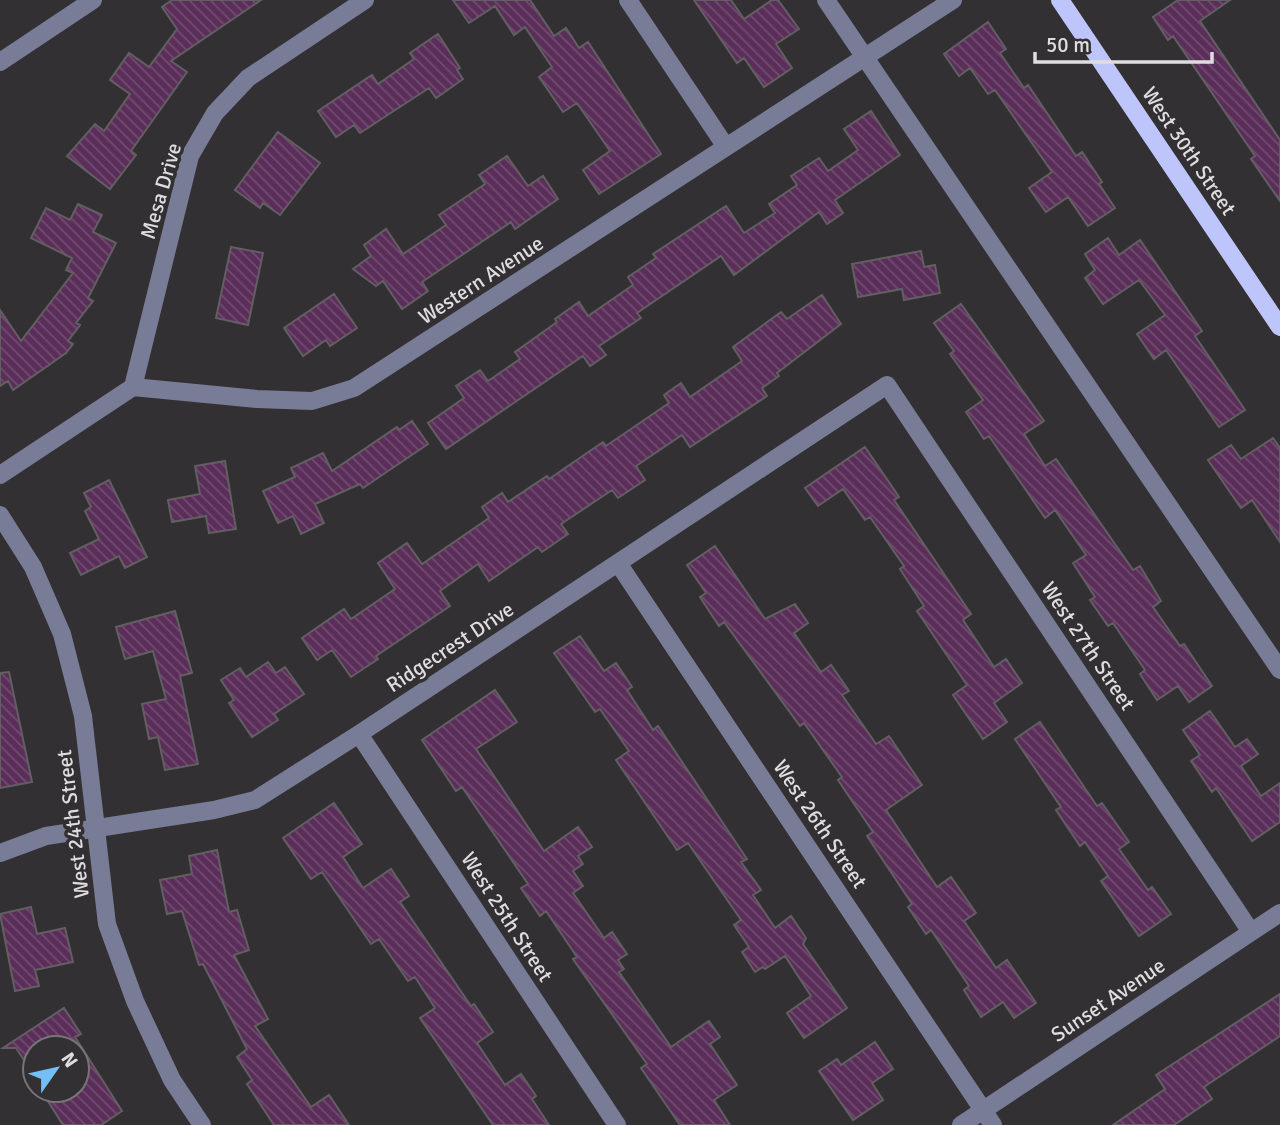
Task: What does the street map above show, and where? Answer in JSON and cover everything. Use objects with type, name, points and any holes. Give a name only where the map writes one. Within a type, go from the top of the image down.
[{"type":"main road","name":"West 30th Street","points":[[1060,0],[1280,327]]},
{"type":"street","points":[[0,62],[93,0]]},
{"type":"street","name":"Mesa Drive","points":[[133,387],[190,156],[215,113],[247,78],[365,0]]},
{"type":"street","points":[[628,0],[726,146]]},
{"type":"street","points":[[826,0],[1280,670]]},
{"type":"street","name":"Western Avenue","points":[[133,387],[257,399],[312,401],[354,388],[953,0]]},
{"type":"street","name":"Ridgecrest Drive","points":[[0,853],[46,836],[214,810],[255,800],[887,385]]},
{"type":"street","name":"West 27th Street","points":[[887,385],[1251,932]]},
{"type":"street","points":[[0,475],[133,387]]},
{"type":"street","name":"West 24th Street","points":[[0,515],[33,567],[62,634],[83,716],[107,923],[135,1001],[172,1080],[202,1125]]},
{"type":"street","name":"West 26th Street","points":[[618,564],[988,1118]]},
{"type":"street","name":"West 25th Street","points":[[359,734],[617,1125]]},
{"type":"street","name":"Sunset Avenue","points":[[961,1125],[988,1118],[1280,913]]},
{"type":"building","points":[[172,0],[261,0],[171,61],[187,72],[131,151],[136,155],[110,189],[67,156],[95,124],[104,131],[130,94],[110,80],[129,53],[149,67],[177,29],[162,7]]},
{"type":"building","points":[[453,0],[530,0],[554,36],[566,28],[579,48],[588,42],[661,154],[599,194],[583,170],[610,151],[577,103],[563,112],[539,77],[552,67],[525,27],[514,35],[495,6],[469,23]]},
{"type":"building","points":[[694,0],[731,0],[744,19],[772,0],[778,0],[799,29],[776,44],[792,68],[764,87],[744,58],[737,63]]},
{"type":"building","points":[[1178,0],[1230,0],[1200,21],[1280,140],[1280,201],[1251,159],[1255,156],[1173,36],[1168,40],[1153,17]]},
{"type":"building","points":[[988,22],[1006,49],[1000,53],[1024,88],[1028,85],[1076,156],[1082,152],[1115,208],[1088,226],[1068,197],[1046,212],[1029,188],[1052,172],[995,90],[988,94],[970,68],[959,76],[944,54]]},
{"type":"building","points":[[438,34],[460,68],[457,70],[463,79],[436,98],[429,88],[360,133],[354,125],[336,137],[318,111],[372,75],[378,84],[414,59],[410,53]]},
{"type":"building","points":[[871,111],[900,155],[835,200],[843,213],[827,224],[819,212],[734,275],[721,256],[637,313],[641,318],[599,346],[606,355],[590,366],[583,356],[446,449],[428,423],[464,398],[456,386],[480,370],[488,381],[520,359],[515,352],[557,322],[555,319],[579,302],[588,316],[633,285],[628,277],[656,258],[653,254],[726,206],[744,233],[775,213],[769,204],[797,185],[791,176],[819,158],[828,171],[858,150],[844,129]]},
{"type":"building","points":[[278,132],[320,163],[280,215],[263,203],[260,208],[235,190]]},
{"type":"building","points":[[507,156],[528,186],[543,176],[558,199],[515,229],[511,222],[422,282],[428,291],[402,309],[383,281],[376,286],[353,269],[371,256],[364,245],[386,229],[403,254],[446,225],[439,215],[485,184],[479,175]]},
{"type":"building","points":[[78,204],[102,215],[93,232],[116,243],[88,298],[93,301],[76,323],[80,325],[68,341],[73,344],[66,353],[13,390],[8,381],[0,386],[0,310],[21,341],[73,273],[66,270],[72,258],[31,238],[46,208],[70,220]]},
{"type":"building","points":[[1108,238],[1119,255],[1140,240],[1202,331],[1195,336],[1245,410],[1219,427],[1166,350],[1154,359],[1137,334],[1165,315],[1139,280],[1103,304],[1085,278],[1095,270],[1085,254]]},
{"type":"building","points":[[231,247],[263,253],[248,325],[216,318]]},
{"type":"building","points":[[921,251],[924,267],[935,265],[940,293],[904,300],[902,289],[858,297],[852,264]]},
{"type":"building","points":[[334,294],[357,328],[330,346],[326,340],[303,356],[284,328]]},
{"type":"building","points":[[822,295],[841,324],[777,373],[779,376],[762,388],[767,396],[690,447],[682,435],[636,466],[645,480],[618,498],[612,490],[561,524],[568,534],[542,552],[538,547],[489,581],[478,564],[440,591],[450,606],[376,656],[378,659],[351,677],[332,650],[317,660],[302,638],[344,609],[351,619],[395,589],[378,563],[407,543],[422,564],[489,518],[482,507],[502,493],[508,502],[547,476],[549,479],[603,442],[606,446],[669,403],[664,395],[681,383],[690,397],[742,361],[733,347],[781,312],[787,319]]},
{"type":"building","points":[[961,304],[1044,421],[1024,434],[1045,466],[1056,459],[1133,570],[1140,566],[1161,601],[1153,607],[1180,646],[1184,644],[1212,686],[1189,702],[1178,686],[1157,700],[1140,674],[1145,670],[1113,623],[1108,626],[1090,600],[1095,597],[1073,563],[1086,555],[1055,510],[1045,518],[989,436],[984,439],[966,412],[983,400],[950,354],[954,351],[934,323]]},
{"type":"building","points":[[412,421],[428,444],[363,488],[360,484],[315,504],[324,523],[301,534],[293,516],[278,523],[263,491],[295,477],[291,468],[323,453],[332,471],[397,427],[399,430]]},
{"type":"building","points":[[1273,438],[1280,448],[1280,542],[1252,500],[1241,508],[1208,460],[1231,445],[1241,459]]},
{"type":"building","points":[[865,447],[899,497],[894,500],[971,614],[963,620],[994,667],[1006,659],[1022,683],[994,703],[1007,722],[983,739],[953,695],[967,685],[917,611],[924,606],[900,569],[904,566],[870,517],[865,520],[843,489],[818,506],[805,488]]},
{"type":"building","points":[[225,461],[236,529],[209,533],[206,516],[172,522],[168,500],[200,494],[195,466]]},
{"type":"building","points":[[109,480],[147,557],[125,568],[119,556],[81,575],[70,553],[99,539],[85,511],[91,507],[84,493]]},
{"type":"building","points":[[715,546],[765,619],[795,604],[808,623],[794,633],[821,672],[831,665],[849,691],[842,695],[876,744],[889,736],[922,785],[886,810],[937,887],[951,877],[976,913],[964,921],[996,968],[1007,960],[1036,1003],[1014,1018],[1003,1002],[981,1017],[964,990],[969,986],[931,930],[926,934],[908,907],[912,904],[867,836],[873,832],[838,780],[842,777],[804,723],[800,726],[724,622],[719,626],[700,597],[706,593],[687,565]]},
{"type":"building","points":[[175,611],[192,673],[180,676],[198,764],[165,770],[158,737],[149,739],[142,704],[166,699],[153,651],[125,659],[116,627]]},
{"type":"building","points":[[580,636],[604,671],[616,663],[632,687],[627,690],[653,730],[658,726],[747,859],[741,862],[761,890],[753,895],[775,928],[791,916],[806,938],[803,944],[847,1008],[804,1038],[787,1013],[811,996],[785,956],[755,972],[742,952],[749,947],[734,925],[741,920],[688,843],[677,850],[616,760],[629,751],[600,709],[595,712],[554,653]]},
{"type":"building","points":[[268,662],[276,673],[285,667],[304,694],[274,714],[278,720],[252,737],[229,703],[234,700],[221,680],[240,668],[246,677]]},
{"type":"building","points":[[9,672],[32,782],[0,788],[0,673]]},
{"type":"building","points":[[495,690],[517,722],[476,749],[544,851],[578,827],[592,847],[578,856],[583,864],[573,871],[583,886],[573,893],[604,938],[612,932],[627,954],[618,960],[624,969],[619,972],[671,1047],[709,1021],[720,1037],[710,1044],[737,1085],[714,1100],[730,1125],[680,1125],[641,1068],[647,1064],[573,959],[577,957],[546,911],[540,916],[521,888],[528,884],[462,787],[456,791],[422,740]]},
{"type":"building","points":[[1210,711],[1235,747],[1247,739],[1258,754],[1241,766],[1261,796],[1280,783],[1280,822],[1252,841],[1216,788],[1212,792],[1191,761],[1200,755],[1183,730]]},
{"type":"building","points":[[1040,722],[1097,806],[1102,803],[1129,842],[1119,849],[1148,890],[1152,887],[1171,914],[1139,936],[1101,881],[1108,876],[1085,842],[1080,846],[1056,810],[1061,807],[1015,739]]},
{"type":"building","points":[[334,803],[362,844],[343,857],[363,888],[391,869],[409,896],[400,902],[471,1006],[474,1004],[493,1032],[477,1043],[505,1085],[521,1074],[536,1096],[532,1099],[549,1125],[493,1125],[420,1018],[435,1008],[415,977],[408,981],[379,939],[371,944],[322,872],[311,879],[283,838]]},
{"type":"building","points":[[217,850],[229,912],[237,910],[249,950],[234,955],[268,1019],[255,1026],[311,1107],[329,1095],[349,1125],[274,1125],[247,1084],[252,1080],[237,1057],[247,1049],[203,964],[199,965],[182,911],[167,914],[160,880],[192,874],[189,856]]},
{"type":"building","points":[[31,907],[37,934],[65,928],[73,962],[35,970],[39,986],[15,991],[0,914]]},
{"type":"building","points":[[1280,994],[1280,1036],[1204,1087],[1212,1099],[1174,1125],[1113,1125],[1165,1089],[1156,1075]]},
{"type":"building","points":[[64,1008],[81,1034],[24,1034]]},
{"type":"building","points":[[21,1036],[21,1056],[16,1048],[3,1048]]},
{"type":"building","points":[[875,1042],[893,1069],[872,1083],[883,1100],[853,1120],[819,1071],[837,1059],[841,1065]]},
{"type":"building","points":[[91,1062],[122,1111],[101,1125],[63,1125],[50,1104],[91,1104]]}]
